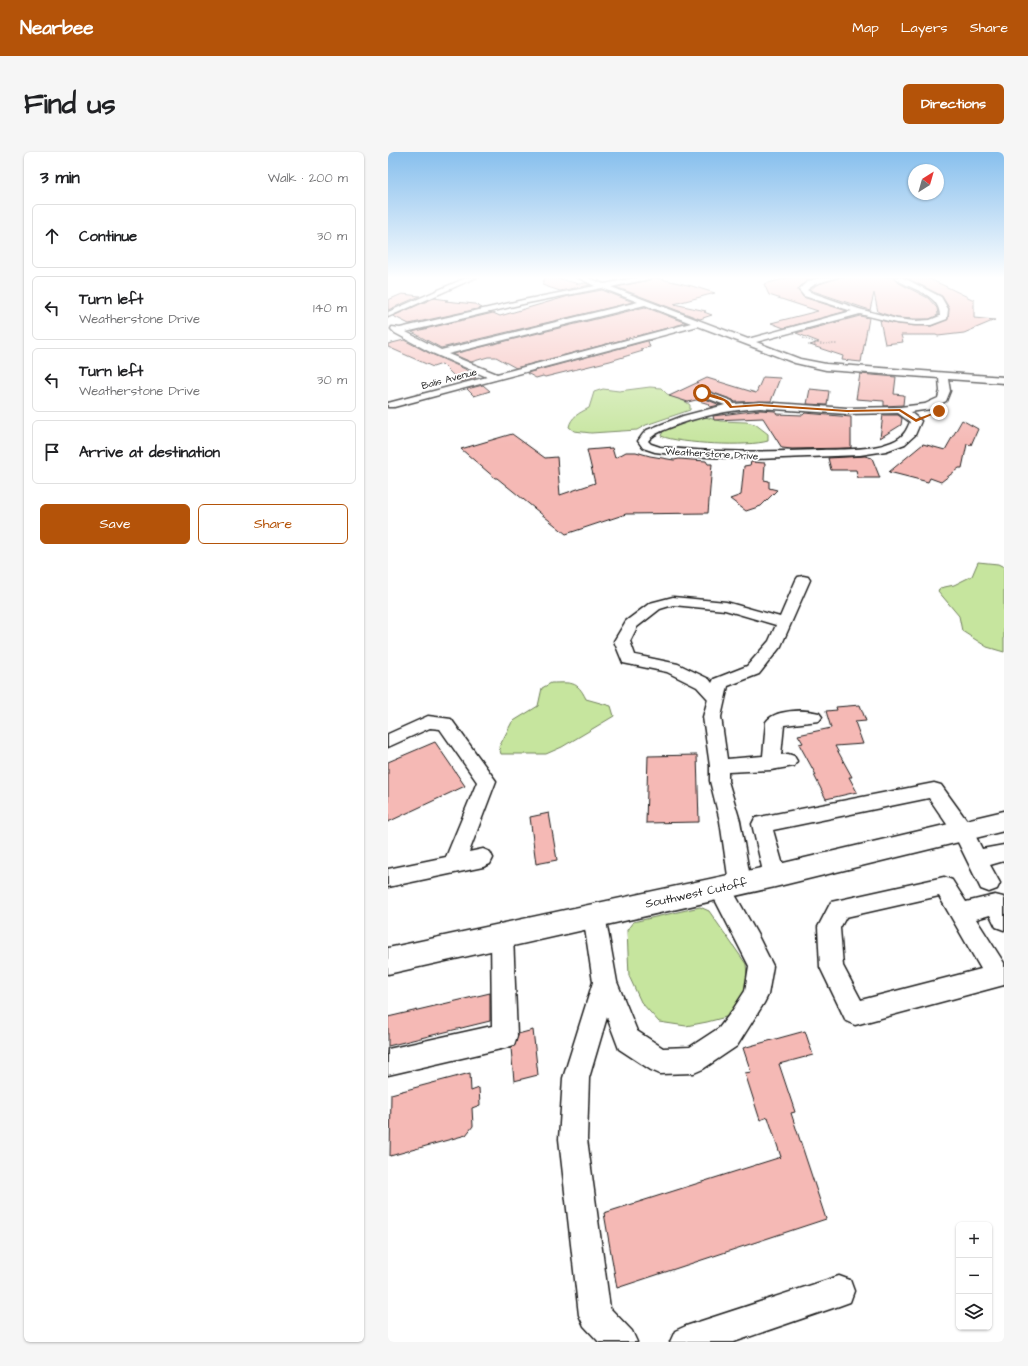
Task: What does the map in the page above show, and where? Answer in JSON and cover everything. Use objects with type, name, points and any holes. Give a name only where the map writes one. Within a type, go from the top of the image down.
[{"type":"main road","name":"Southwest Cutoff","points":[[388,961],[775,876],[1004,821]]},
{"type":"street","points":[[401,333],[440,353],[495,377]]},
{"type":"street","points":[[440,353],[524,333]]},
{"type":"street","name":"Balis Avenue","points":[[391,405],[665,333]]},
{"type":"street","points":[[722,333],[798,361],[818,366],[1004,380]]},
{"type":"street","points":[[748,342],[784,333]]},
{"type":"street","points":[[759,346],[808,333]]},
{"type":"street","name":"Weatherstone Drive","points":[[916,421],[911,433],[901,442],[886,448],[860,452],[754,456],[687,453],[659,450],[647,446],[643,441],[645,437],[653,432],[682,419],[709,410],[730,407],[760,405],[847,411],[926,408],[943,399],[945,391],[943,375]]},
{"type":"street","points":[[957,388],[961,376]]},
{"type":"street","points":[[702,393],[725,400],[729,403],[730,407]]},
{"type":"street","points":[[900,410],[916,421],[953,404]]},
{"type":"street","points":[[594,915],[605,982],[628,1040],[660,1061],[694,1060],[728,1036],[756,995],[761,966],[749,941],[730,886],[730,821],[719,781],[719,766],[712,717],[720,683],[753,670],[776,643],[802,580]]},
{"type":"street","points":[[716,697],[703,683],[672,668],[629,659],[622,641],[631,624],[655,606],[673,601],[726,606],[784,623]]},
{"type":"street","points":[[719,766],[779,762],[774,744],[775,722],[783,718],[813,717]]},
{"type":"street","points":[[388,741],[428,722],[445,722],[487,781],[454,864]]},
{"type":"street","points":[[775,876],[762,824],[934,790],[963,831],[989,883]]},
{"type":"street","points":[[977,859],[1004,853]]},
{"type":"street","points":[[388,878],[483,858]]},
{"type":"street","points":[[944,886],[1001,975],[855,1013],[832,967],[829,927],[839,909],[944,886]]},
{"type":"street","points":[[961,914],[995,904],[1004,920]]},
{"type":"street","points":[[388,1062],[505,1036],[502,935]]},
{"type":"street","points":[[605,982],[576,1078],[573,1139],[595,1315],[621,1342]]},
{"type":"street","points":[[686,1342],[839,1291]]},
{"type":"path","points":[[799,337],[820,344],[837,344]]},
{"type":"path","points":[[808,345],[817,345]]},
{"type":"green space","points":[[650,387],[661,388],[667,394],[686,402],[690,405],[690,410],[646,425],[637,430],[591,433],[574,431],[569,427],[574,418],[589,408],[594,392],[603,389],[619,391]]},
{"type":"green space","points":[[705,417],[720,421],[746,422],[755,424],[768,434],[768,441],[746,444],[714,444],[683,441],[661,436],[663,431],[692,420]]},
{"type":"green space","points":[[978,562],[998,564],[1004,567],[1004,652],[987,647],[962,631],[959,616],[938,591],[940,588],[954,585],[972,576]]},
{"type":"green space","points":[[551,683],[573,684],[580,688],[586,699],[611,706],[614,716],[562,747],[546,754],[501,754],[499,747],[512,722],[538,706],[542,688]]},
{"type":"green space","points":[[700,907],[709,911],[746,964],[748,987],[742,1003],[726,1017],[686,1026],[659,1022],[641,1002],[629,976],[627,930],[633,922]]},
{"type":"building","points":[[413,333],[506,333],[441,348]]},
{"type":"building","points":[[541,333],[650,333],[516,368],[496,357],[488,357],[471,362],[453,354]]},
{"type":"building","points":[[796,333],[866,333],[861,362],[842,360],[843,356],[810,345],[819,342]]},
{"type":"building","points":[[883,333],[965,333],[938,336],[901,335],[903,342],[885,344]]},
{"type":"building","points":[[404,340],[465,369],[476,378],[460,382],[442,364],[433,367],[388,347],[388,344]]},
{"type":"building","points":[[651,340],[648,341],[650,347],[640,349],[643,351],[610,361],[545,377],[543,376],[536,378],[527,373]]},
{"type":"building","points":[[860,374],[896,377],[894,394],[904,395],[903,405],[884,406],[884,401],[856,399]]},
{"type":"building","points":[[763,377],[780,378],[771,401],[735,402],[703,389],[696,393],[698,396],[720,405],[710,407],[709,404],[696,400],[688,402],[669,396],[707,378],[756,393]]},
{"type":"building","points":[[483,385],[490,391],[474,396],[467,389]]},
{"type":"building","points":[[810,389],[829,391],[827,405],[807,404]]},
{"type":"building","points":[[760,410],[775,411],[777,414],[803,415],[805,413],[851,417],[851,448],[782,448],[763,418],[714,420],[713,416]]},
{"type":"building","points":[[883,415],[898,415],[902,418],[901,425],[880,438]]},
{"type":"building","points":[[962,420],[978,429],[971,445],[967,444],[962,468],[959,468],[941,482],[930,478],[928,482],[889,472],[923,444],[945,450]]},
{"type":"building","points":[[512,434],[545,458],[557,457],[560,495],[595,483],[587,450],[612,448],[615,458],[626,452],[636,452],[674,460],[706,461],[708,464],[712,464],[708,513],[626,514],[566,534],[461,449]]},
{"type":"building","points":[[865,456],[872,458],[880,478],[858,478],[856,470],[831,470],[828,458]]},
{"type":"building","points":[[751,462],[765,463],[764,480],[769,481],[769,488],[777,490],[761,506],[746,511],[730,499],[741,495],[744,466],[750,465]]},
{"type":"building","points":[[860,705],[866,721],[855,722],[863,744],[835,746],[852,777],[849,777],[857,792],[826,799],[814,775],[816,775],[799,744],[803,743],[798,735],[831,728],[826,711],[837,710],[836,707]]},
{"type":"building","points":[[435,742],[465,786],[388,822],[388,762]]},
{"type":"building","points":[[697,755],[699,822],[646,823],[648,756]]},
{"type":"building","points":[[549,813],[557,860],[536,864],[530,817]]},
{"type":"building","points":[[490,993],[490,1021],[388,1046],[388,1017]]},
{"type":"building","points":[[533,1030],[538,1075],[514,1081],[511,1048],[515,1045],[518,1034]]},
{"type":"building","points":[[805,1031],[813,1055],[779,1064],[795,1112],[791,1113],[826,1219],[617,1288],[604,1213],[781,1157],[768,1117],[760,1120],[745,1073],[751,1072],[743,1048]]},
{"type":"building","points":[[470,1073],[471,1091],[479,1088],[480,1105],[472,1108],[473,1126],[466,1135],[390,1156],[391,1094]]},
{"type":"route","points":[[702,393],[725,400],[729,403],[730,407],[760,405],[847,411],[900,410],[916,421],[939,411]]}]
